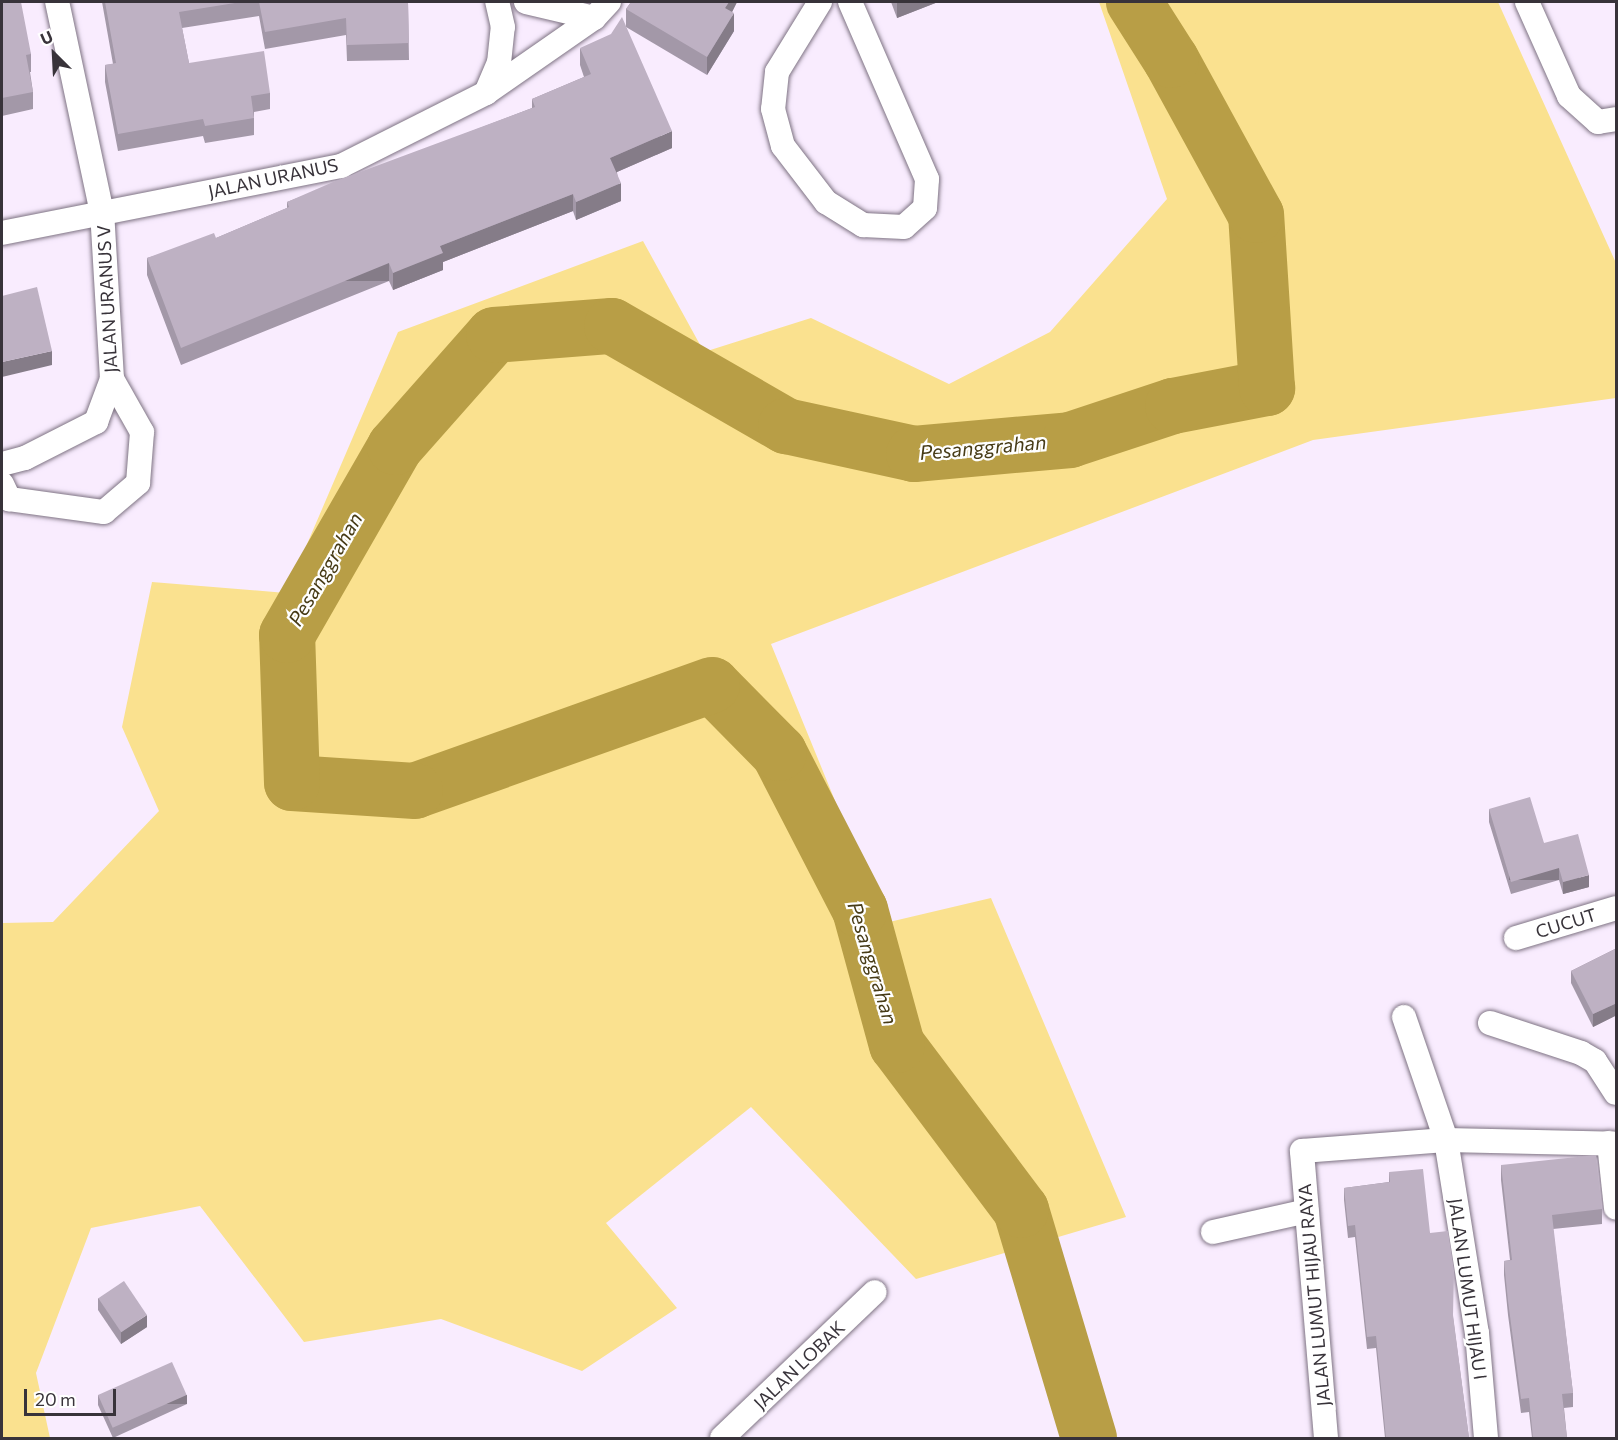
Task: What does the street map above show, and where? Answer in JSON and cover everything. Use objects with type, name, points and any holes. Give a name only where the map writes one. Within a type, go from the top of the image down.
[{"type":"street","name":"JALAN URANUS V","points":[[2,464],[25,458],[96,422],[112,380],[102,213],[57,2]]},
{"type":"street","points":[[486,93],[499,63],[502,27],[497,2]]},
{"type":"street","points":[[526,2],[601,10]]},
{"type":"street","points":[[820,2],[777,72],[773,109],[783,146],[826,202],[863,225],[904,227],[925,208],[927,178],[850,2]]},
{"type":"street","points":[[1527,2],[1569,96],[1598,122],[1617,118]]},
{"type":"street","name":"JALAN URANUS","points":[[2,233],[341,166],[486,93],[601,10]]},
{"type":"street","points":[[2,484],[9,499],[104,512],[138,483],[142,432],[112,380]]},
{"type":"street","name":"CUCUT","points":[[1516,939],[1617,908]]},
{"type":"street","name":"JALAN LUMUT HIJAU I","points":[[1404,1017],[1446,1140],[1477,1333],[1486,1438]]},
{"type":"street","points":[[1490,1023],[1581,1053],[1595,1061],[1617,1093]]},
{"type":"street","points":[[1446,1140],[1613,1143],[1617,1208]]},
{"type":"street","name":"JALAN LUMUT HIJAU RAYA","points":[[1326,1438],[1302,1151],[1446,1140]]},
{"type":"street","points":[[1213,1232],[1307,1211]]},
{"type":"street","name":"JALAN LOBAK","points":[[722,1438],[875,1292]]},
{"type":"shaded area","points":[[1099,2],[1498,2],[1616,263],[1616,398],[1313,440],[771,644],[885,923],[991,898],[1126,1217],[916,1279],[751,1107],[606,1223],[677,1308],[582,1371],[441,1319],[304,1342],[200,1206],[91,1228],[36,1373],[50,1438],[2,1438],[2,923],[53,922],[159,811],[122,727],[152,582],[286,593],[398,332],[643,241],[704,352],[811,318],[949,384],[1050,332],[1167,199]]},
{"type":"building","points":[[2,2],[21,2],[31,54],[26,55],[33,92],[2,98]]},
{"type":"building","points":[[105,2],[241,2],[179,12],[189,63],[264,51],[270,93],[251,96],[254,118],[205,126],[203,119],[118,134],[105,65],[116,63]]},
{"type":"building","points":[[259,2],[408,2],[409,43],[347,45],[346,18],[265,32]]},
{"type":"building","points":[[631,2],[729,2],[725,8],[734,13],[707,57],[626,9]]},
{"type":"building","points":[[622,17],[672,131],[610,158],[621,183],[576,202],[573,194],[440,246],[443,253],[393,273],[389,263],[181,348],[147,258],[214,233],[216,238],[289,207],[287,202],[333,182],[535,107],[532,99],[591,74],[580,48],[611,34]]},
{"type":"building","points":[[37,287],[52,351],[2,362],[2,296]]},
{"type":"building","points":[[1530,797],[1544,843],[1578,834],[1589,875],[1563,882],[1559,868],[1511,882],[1489,809]]},
{"type":"building","points":[[1617,948],[1617,1003],[1593,1014],[1571,971]]},
{"type":"building","points":[[1596,1155],[1602,1209],[1552,1215],[1573,1393],[1562,1394],[1567,1438],[1533,1438],[1529,1398],[1521,1399],[1508,1301],[1504,1261],[1512,1260],[1501,1165]]},
{"type":"building","points":[[1423,1169],[1430,1233],[1448,1231],[1454,1271],[1453,1315],[1469,1438],[1386,1438],[1376,1336],[1367,1337],[1355,1225],[1348,1226],[1344,1188],[1390,1182],[1389,1172]]},
{"type":"building","points":[[124,1281],[147,1315],[121,1332],[98,1298]]},
{"type":"building","points":[[172,1362],[187,1395],[113,1428],[98,1395]]},
{"type":"waterway","name":"Pesanggrahan","points":[[1089,1438],[1021,1210],[897,1045],[860,910],[779,753],[712,685],[415,791],[292,783],[287,635],[395,447],[494,335],[612,326],[786,426],[914,454],[1070,440],[1173,406],[1267,388],[1256,215],[1171,60],[1134,2]]}]
